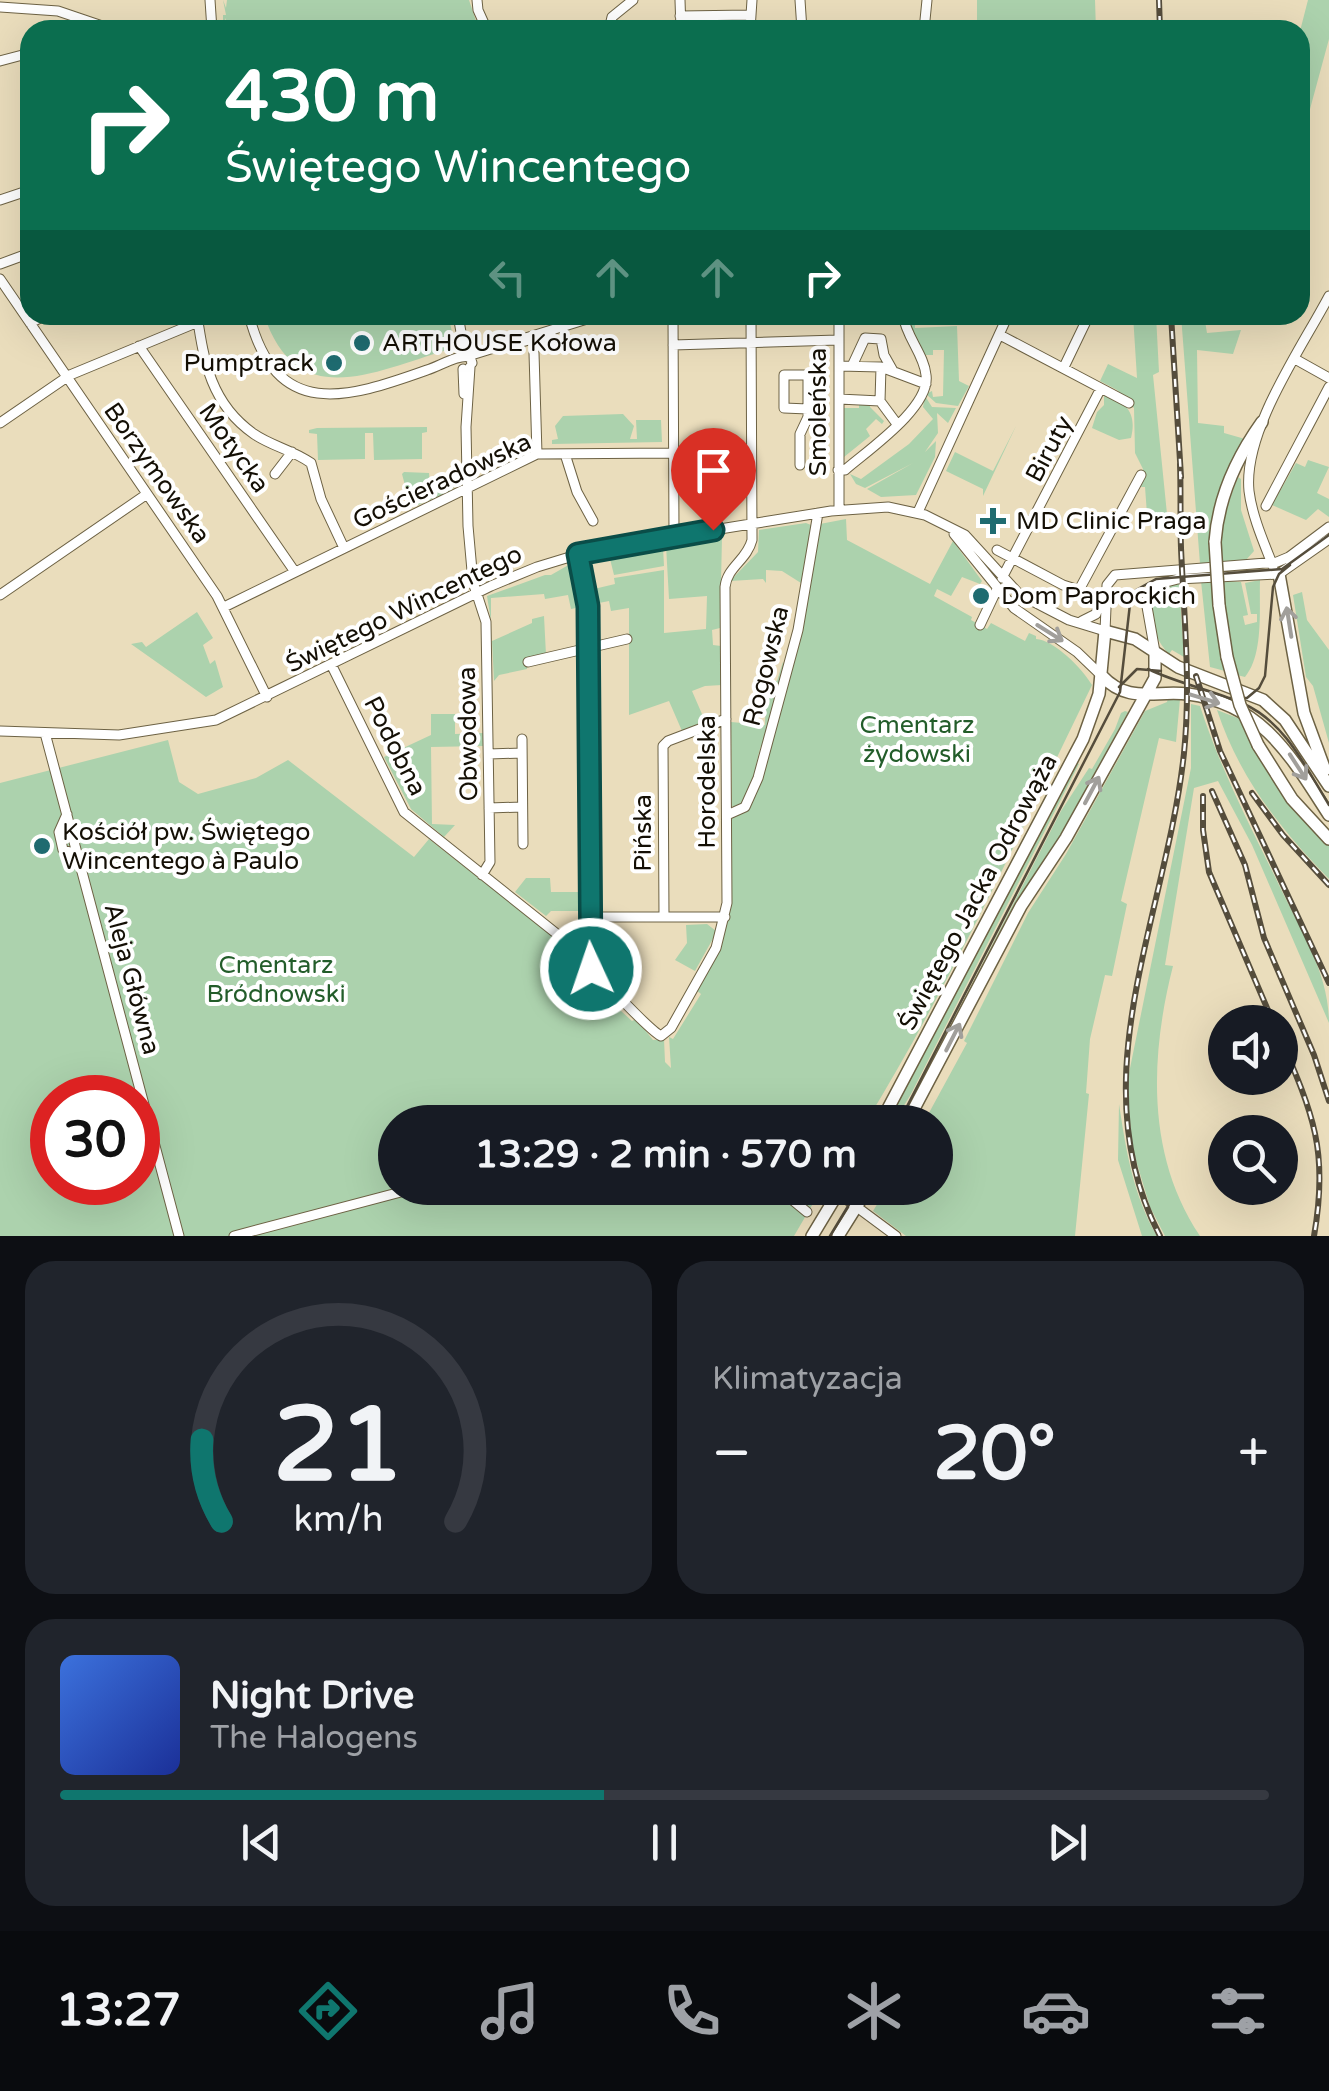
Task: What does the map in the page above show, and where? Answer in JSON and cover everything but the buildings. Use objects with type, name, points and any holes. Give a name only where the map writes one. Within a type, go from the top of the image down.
[{"type":"main road","points":[[1262,422],[1230,477],[1217,519],[1214,542],[1226,656],[1240,705],[1258,744],[1292,798],[1329,839]]},
{"type":"main road","points":[[1279,574],[1304,714],[1329,782]]},
{"type":"main road","points":[[1329,782],[1270,704],[1182,669],[1135,639],[1105,631],[1102,676],[1125,694],[1190,694],[1253,719],[1286,750],[1329,814]]},
{"type":"main road","points":[[1144,693],[1156,673],[1156,652]]},
{"type":"main road","name":"Świętego Jacka Odrowąża","points":[[889,1105],[1083,739],[1102,676]]},
{"type":"main road","name":"Świętego Jacka Odrowąża","points":[[916,1105],[1021,906],[1066,838],[1144,693]]},
{"type":"main road","points":[[812,1236],[830,1205]]},
{"type":"main road","points":[[838,1236],[857,1206]]},
{"type":"street","points":[[611,20],[633,0]]},
{"type":"street","points":[[680,0],[680,20]]},
{"type":"street","points":[[750,20],[752,0]]},
{"type":"street","points":[[0,8],[58,11],[84,20]]},
{"type":"street","points":[[680,16],[750,15]]},
{"type":"street","name":"Borzymowska","points":[[0,279],[20,308]]},
{"type":"street","points":[[1279,574],[1252,504],[1250,456],[1262,422],[1329,296]]},
{"type":"street","name":"Borzymowska","points":[[31,325],[224,607],[266,698]]},
{"type":"street","points":[[0,424],[67,377],[182,325]]},
{"type":"street","points":[[198,325],[205,369],[221,399],[254,435],[307,460],[344,548]]},
{"type":"street","points":[[253,325],[265,360],[292,385],[316,394],[338,395],[465,362],[569,325]]},
{"type":"street","name":"Obwodowa","points":[[459,325],[465,362],[470,568],[486,622],[490,862],[482,874]]},
{"type":"street","points":[[672,325],[674,536]]},
{"type":"street","points":[[751,325],[752,524]]},
{"type":"street","name":"Smoleńska","points":[[839,325],[839,510]]},
{"type":"street","points":[[838,470],[845,470],[921,400],[925,369],[905,325]]},
{"type":"street","points":[[918,512],[1004,325]]},
{"type":"street","points":[[1064,367],[1084,325]]},
{"type":"street","points":[[1000,335],[1129,402]]},
{"type":"street","points":[[852,366],[866,338],[882,339],[884,355],[894,371]]},
{"type":"street","points":[[673,345],[838,340]]},
{"type":"street","name":"Motycka","points":[[139,346],[295,572]]},
{"type":"street","points":[[534,353],[537,454]]},
{"type":"street","points":[[1295,359],[1329,378]]},
{"type":"street","points":[[839,366],[881,367],[926,384]]},
{"type":"street","points":[[881,367],[880,401],[897,424]]},
{"type":"street","points":[[800,465],[800,434],[806,425],[808,408],[808,375],[784,375],[784,408],[808,408]]},
{"type":"street","points":[[1266,506],[1329,387]]},
{"type":"street","name":"Biruty","points":[[1002,578],[1100,390]]},
{"type":"street","points":[[838,399],[880,401]]},
{"type":"street","points":[[275,474],[292,452]]},
{"type":"street","name":"Gościeradowska","points":[[224,607],[537,454],[674,453]]},
{"type":"street","points":[[566,454],[577,492],[593,522]]},
{"type":"street","points":[[997,550],[1079,590],[1141,474]]},
{"type":"street","points":[[0,595],[147,494]]},
{"type":"street","name":"Świętego Wincentego","points":[[0,731],[104,735],[216,720],[476,593],[578,554],[818,512],[875,506],[918,512],[945,525],[974,542],[1019,594],[1075,622],[1105,631]]},
{"type":"street","name":"Rogowska","points":[[727,816],[745,808],[758,778],[798,630],[818,512]]},
{"type":"street","name":"Horodelska","points":[[589,942],[591,969],[656,1035],[665,1035],[716,948],[725,917],[726,578],[750,549],[752,524]]},
{"type":"street","name":"Świętego Wincentego","points":[[945,525],[1020,614],[1060,638],[1102,676]]},
{"type":"street","points":[[1075,622],[1096,614],[1106,585],[1120,574],[1272,562],[1290,557],[1329,526]]},
{"type":"street","points":[[1156,652],[1147,612],[1148,592],[1162,582],[1279,574],[1329,538]]},
{"type":"street","points":[[578,554],[588,606],[589,942]]},
{"type":"street","points":[[1105,631],[1106,585]]},
{"type":"street","points":[[980,625],[998,589]]},
{"type":"street","points":[[528,662],[627,639]]},
{"type":"street","name":"Podobna","points":[[331,664],[404,812],[567,942],[589,942]]},
{"type":"street","name":"Pińska","points":[[664,916],[663,749],[668,741],[726,720]]},
{"type":"street","name":"Aleja Główna","points":[[45,733],[67,814],[58,832],[63,850],[78,854],[180,1236]]},
{"type":"street","points":[[522,739],[523,844]]},
{"type":"street","points":[[489,754],[522,753]]},
{"type":"street","points":[[489,808],[522,807]]},
{"type":"street","points":[[589,917],[725,917]]},
{"type":"street","points":[[234,1236],[378,1198]]},
{"type":"street","points":[[799,1205],[807,1212]]},
{"type":"street","points":[[857,1206],[896,1236]]},
{"type":"green space","points":[[223,0],[226,8],[227,0],[469,0],[476,20],[223,20]]},
{"type":"green space","points":[[977,0],[1095,0],[1096,20],[977,20]]},
{"type":"green space","points":[[1308,0],[1329,0],[1329,39],[1310,109],[1310,20],[1303,20]]},
{"type":"green space","name":"ARTHOUSE Kołowa","points":[[269,325],[450,325],[453,336],[447,350],[341,378],[317,375],[296,365],[278,346]]},
{"type":"green space","points":[[908,325],[957,326],[959,381],[969,386],[958,406],[936,403],[926,394],[932,391],[933,397],[943,396],[944,350],[921,355]]},
{"type":"green space","points":[[1134,325],[1157,325],[1159,372],[1153,375],[1167,514],[1147,514],[1145,487],[1141,487],[1143,469],[1135,453],[1134,408],[1117,390],[1100,381],[1108,364],[1137,378]]},
{"type":"green space","points":[[1182,325],[1206,325],[1207,333],[1241,330],[1233,354],[1197,350],[1198,423],[1224,426],[1224,433],[1245,439],[1215,515],[1210,562],[1200,564]]},
{"type":"green space","points":[[1104,392],[1119,400],[1131,415],[1131,438],[1119,440],[1092,428],[1104,405]]},
{"type":"green space","points":[[925,396],[932,407],[956,408],[948,423],[937,413],[938,433],[925,452],[936,441],[935,457],[916,495],[881,497],[867,489],[913,463],[865,488],[856,484],[850,474],[861,479],[909,444],[933,419],[923,407]]},
{"type":"green space","points":[[859,403],[870,403],[884,421],[882,424],[876,419],[866,429],[870,436],[844,457],[844,408],[859,408]]},
{"type":"green space","points":[[623,414],[634,426],[630,439],[637,439],[636,420],[661,420],[662,442],[552,444],[552,440],[558,439],[555,426],[563,416]]},
{"type":"green space","points":[[1016,426],[983,496],[983,489],[946,471],[955,452],[993,471]]},
{"type":"green space","points":[[427,427],[427,432],[422,433],[422,459],[374,460],[373,433],[365,433],[365,459],[318,460],[317,434],[309,433],[317,428]]},
{"type":"green space","points":[[1308,460],[1329,467],[1317,493],[1329,499],[1329,517],[1318,509],[1306,520],[1272,505],[1296,463],[1305,467]]},
{"type":"green space","points":[[404,472],[429,473],[430,485],[456,484],[451,491],[411,508]]},
{"type":"green space","points":[[1238,477],[1241,510],[1254,551],[1246,560],[1221,562],[1221,523]]},
{"type":"green space","name":"Cmentarz Bródnowski","points":[[846,519],[847,540],[930,584],[953,541],[982,581],[980,584],[962,577],[951,596],[937,589],[934,596],[987,629],[991,623],[1025,641],[1029,633],[1051,644],[1075,663],[1092,685],[955,963],[876,1105],[378,1105],[378,1205],[812,1205],[794,1236],[0,1236],[0,783],[168,740],[179,782],[198,794],[256,778],[288,760],[414,857],[429,839],[567,947],[552,947],[550,962],[560,970],[562,966],[585,966],[601,986],[599,991],[632,1021],[636,1019],[653,1040],[664,1039],[665,1062],[671,1068],[669,1037],[673,1039],[701,994],[696,990],[724,927],[730,890],[730,821],[758,789],[803,630],[820,524]]},
{"type":"green space","points":[[811,525],[801,583],[782,571],[766,570],[766,583],[763,579],[730,581],[758,552],[759,530]]},
{"type":"green space","points":[[722,537],[720,628],[712,630],[713,645],[721,646],[722,685],[692,691],[705,721],[682,731],[669,701],[629,715],[629,608],[611,611],[609,601],[594,604],[600,640],[592,641],[589,584],[594,589],[615,584],[614,578],[664,570],[664,633],[706,629],[707,596],[669,599],[666,545]]},
{"type":"green space","points":[[663,547],[664,566],[614,575],[610,559],[585,566],[588,559]]},
{"type":"green space","points":[[572,563],[581,607],[571,609],[568,595],[545,599],[544,594],[491,598],[491,621],[487,596],[551,575]]},
{"type":"green space","points":[[1260,580],[1258,644],[1245,677],[1237,675],[1222,581],[1241,582],[1248,615],[1243,616],[1245,625],[1257,622],[1257,614],[1251,614],[1245,583]]},
{"type":"green space","points":[[1201,581],[1212,581],[1225,671],[1210,667]]},
{"type":"green space","points":[[1179,583],[1184,657],[1172,650],[1169,654],[1163,648],[1152,616],[1156,591]]},
{"type":"green space","points":[[1302,592],[1307,620],[1329,650],[1329,743],[1313,686],[1306,677],[1293,595]]},
{"type":"green space","points":[[197,612],[213,638],[203,645],[210,664],[215,660],[223,687],[206,697],[131,644],[142,642],[146,647]]},
{"type":"green space","points":[[544,616],[546,655],[526,660],[527,669],[499,675],[494,681],[492,641]]},
{"type":"green space","points":[[783,662],[786,668],[764,747],[761,746],[747,797],[736,808],[732,806],[731,722],[765,725],[766,681],[777,681]]},
{"type":"green space","points":[[1168,698],[1180,699],[1176,742],[1159,738],[1121,901],[1127,904],[1112,976],[1105,975],[1090,1039],[1086,1093],[1089,1094],[1075,1236],[906,1236],[873,1211],[877,1205],[953,1205],[953,1105],[933,1105],[1028,913],[1066,854],[1145,711]]},
{"type":"green space","points":[[1191,704],[1200,706],[1236,797],[1312,952],[1324,987],[1329,1023],[1252,845],[1218,781],[1194,788],[1165,965],[1173,966],[1157,1070],[1162,1139],[1170,1173],[1200,1236],[1165,1236],[1150,1207],[1132,1147],[1127,1083],[1191,768]]},
{"type":"green space","points":[[1217,710],[1240,719],[1277,786],[1329,844],[1329,879],[1294,841],[1249,780]]},
{"type":"green space","points":[[1128,712],[910,1105],[1061,811],[1089,768],[1092,769],[1121,713]]},
{"type":"green space","points":[[431,714],[455,714],[455,734],[483,733],[483,746],[431,747],[432,824],[455,825],[444,837],[411,809],[384,757],[431,735]]},
{"type":"green space","points":[[1076,762],[1079,764],[911,1094],[904,1105],[896,1105]]},
{"type":"green space","points":[[526,878],[550,878],[551,892],[585,892],[585,911],[551,911],[546,916],[515,892]]},
{"type":"green space","points":[[707,924],[716,931],[715,935],[695,971],[675,960],[687,943],[686,925]]},
{"type":"green space","points":[[1119,1104],[1136,1188],[1157,1236],[1142,1236],[1118,1160]]},
{"type":"tram line","points":[[908,1105],[1120,692],[1130,604],[1136,590],[1156,579],[1282,569],[1329,535]]},
{"type":"tram line","points":[[1229,698],[1247,698],[1265,676],[1273,587],[1279,574],[1290,565]]},
{"type":"tram line","points":[[1119,687],[1137,669],[1161,671]]},
{"type":"tram line","points":[[1148,669],[1259,712],[1294,748],[1329,805]]},
{"type":"tram line","points":[[830,1236],[849,1205]]},
{"type":"railway","points":[[1159,0],[1160,20]]},
{"type":"railway","points":[[1172,325],[1181,477]]},
{"type":"railway","points":[[1160,1236],[1137,1177],[1127,1117],[1127,1057],[1135,996],[1175,814],[1184,753],[1187,676],[1180,464]]},
{"type":"railway","points":[[1196,676],[1220,751],[1329,983]]},
{"type":"railway","points":[[1212,791],[1245,865],[1264,938],[1314,1055],[1329,1101]]},
{"type":"railway","points":[[1252,793],[1283,835],[1329,885]]},
{"type":"railway","points":[[1203,796],[1209,872],[1266,1005]]},
{"type":"railway","points":[[1298,1082],[1319,1156],[1314,1236]]},
{"type":"place","name":"ARTHOUSE Kołowa","points":[[362,343]]},
{"type":"place","name":"Pumptrack","points":[[334,363]]},
{"type":"place","name":"MD Clinic Praga","points":[[993,521]]},
{"type":"place","name":"Dom Paprockich","points":[[981,596]]},
{"type":"place","name":"Kościół pw. Świętego Wincentego à Paulo","points":[[42,846]]},
{"type":"route","points":[[591,969],[588,606],[578,554],[713,530]]},
{"type":"park label","name":"Cmentarz żydowski","points":[[917,740]]}]
